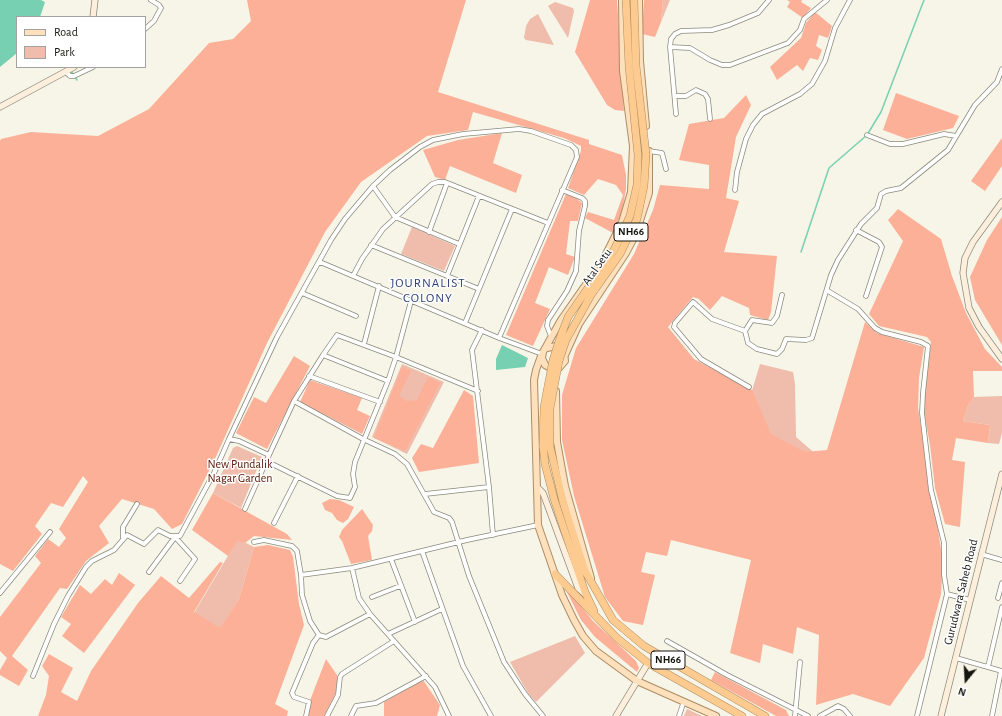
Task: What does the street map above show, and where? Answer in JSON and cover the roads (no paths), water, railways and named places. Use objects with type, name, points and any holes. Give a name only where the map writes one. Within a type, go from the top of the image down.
[{"type":"highway","name":"Atal Setu","points":[[547,446],[544,407],[553,360],[560,338],[568,318],[614,250],[630,216],[637,185],[638,154],[629,67],[626,0]]},
{"type":"highway","name":"Atal Setu","points":[[547,446],[550,408],[558,361],[566,340],[591,295],[620,254],[637,219],[644,186],[646,154],[636,66],[634,0]]},
{"type":"highway","name":"NH66","points":[[547,446],[545,464],[552,492],[574,549],[613,620],[644,646],[765,716]]},
{"type":"highway","name":"NH66","points":[[574,549],[587,596],[597,618],[617,638],[648,663]]},
{"type":"highway","points":[[555,574],[597,618]]},
{"type":"highway","points":[[648,663],[742,716]]},
{"type":"main road","points":[[622,0],[623,71],[633,146],[631,192],[622,222],[603,260],[551,336],[536,370],[534,380],[538,526],[562,595],[583,636],[596,651],[636,681]]},
{"type":"main road","points":[[592,581],[564,486],[557,442],[555,398],[562,366],[565,361],[565,355],[579,324],[626,253],[635,236],[649,193],[649,151],[640,61],[639,0]]},
{"type":"main road","points":[[547,348],[556,346],[562,349],[565,355]]},
{"type":"main road","points":[[542,355],[543,363],[549,368],[557,369],[562,366]]},
{"type":"main road","name":"NH66","points":[[636,681],[716,716]]},
{"type":"street","points":[[93,16],[95,0]]},
{"type":"street","points":[[146,28],[154,21],[160,8],[159,5],[151,0]]},
{"type":"street","points":[[676,114],[670,47],[671,39],[675,34],[681,31],[712,30],[729,26],[758,14],[769,0]]},
{"type":"street","points":[[670,47],[690,48],[716,63],[730,65],[788,44],[800,30],[804,19],[827,0]]},
{"type":"street","points":[[735,190],[737,172],[746,139],[753,125],[762,114],[800,94],[812,84],[825,61],[835,28],[850,0]]},
{"type":"street","points":[[0,107],[72,68]]},
{"type":"street","points":[[66,72],[70,76],[74,76],[91,68]]},
{"type":"street","points":[[782,295],[777,316],[772,323],[752,320],[745,332],[748,343],[751,346],[777,354],[782,349],[786,339],[806,340],[812,338],[828,291],[831,275],[838,260],[856,230],[877,208],[881,194],[886,190],[901,188],[948,150],[975,105],[997,82],[1002,69]]},
{"type":"street","points":[[675,96],[686,96],[696,90],[705,94],[708,98],[710,119]]},
{"type":"street","points":[[149,572],[175,537],[180,536],[229,439],[277,337],[344,219],[373,186],[390,170],[420,147],[433,140],[463,134],[519,129],[531,131],[571,145],[576,150],[577,157],[498,338]]},
{"type":"street","points":[[867,135],[890,144],[903,144],[944,134],[956,136]]},
{"type":"street","points":[[649,151],[662,153],[666,169]]},
{"type":"street","points":[[353,276],[371,245],[395,217],[432,184],[438,182],[447,184],[548,223]]},
{"type":"street","points":[[429,232],[447,184]]},
{"type":"street","points":[[373,186],[395,217],[459,244]]},
{"type":"street","points":[[551,336],[547,326],[548,320],[567,291],[576,271],[579,231],[585,206],[585,201],[582,198],[562,190]]},
{"type":"street","points":[[446,276],[479,196]]},
{"type":"street","points":[[1002,202],[973,242],[965,258],[963,273],[969,308],[979,327],[1002,359]]},
{"type":"street","points":[[465,323],[512,209]]},
{"type":"street","points":[[856,230],[879,242],[882,247],[866,296]]},
{"type":"street","points":[[371,245],[479,289]]},
{"type":"street","points":[[320,262],[498,338],[542,355]]},
{"type":"street","points":[[364,344],[379,286]]},
{"type":"street","points":[[828,291],[858,309],[875,328],[882,332],[921,342],[928,346],[922,413],[931,490],[944,543],[944,575],[948,594],[917,716]]},
{"type":"street","points":[[302,293],[356,316]]},
{"type":"street","points":[[266,460],[337,496],[350,498],[354,493],[355,487],[353,468],[363,439],[388,381],[411,301]]},
{"type":"street","points":[[745,332],[712,318],[693,302],[675,323],[674,327],[701,359],[749,386]]},
{"type":"street","points":[[482,330],[472,350],[489,487],[493,535]]},
{"type":"street","points":[[245,509],[294,401],[337,335],[364,344],[478,391]]},
{"type":"street","points":[[323,355],[388,381]]},
{"type":"street","points":[[309,376],[380,402]]},
{"type":"street","points":[[294,401],[363,439],[402,458],[407,464],[434,512],[449,518],[452,522],[458,542],[504,662],[525,694],[543,716]]},
{"type":"street","points":[[229,439],[238,441],[269,455]]},
{"type":"street","name":"Gurudwara Saheb Road","points":[[941,716],[1002,474]]},
{"type":"street","points":[[274,523],[298,476]]},
{"type":"street","points":[[425,494],[489,487]]},
{"type":"street","points":[[537,487],[543,493],[578,588],[587,596]]},
{"type":"street","points":[[123,538],[125,523],[137,504]]},
{"type":"street","points":[[301,575],[352,568],[458,542],[538,526]]},
{"type":"street","points":[[33,676],[54,624],[68,596],[86,567],[92,561],[114,550],[127,535],[144,544],[158,530],[175,537],[195,559],[180,581]]},
{"type":"street","points":[[0,593],[50,532]]},
{"type":"street","points":[[254,542],[264,540],[292,546],[296,551],[301,575],[302,595],[310,621],[319,635],[326,637],[370,614]]},
{"type":"street","points":[[422,551],[463,666],[491,716]]},
{"type":"street","points":[[981,554],[1002,560]]},
{"type":"street","points":[[391,559],[400,586],[415,622]]},
{"type":"street","points":[[352,568],[359,598],[370,614],[435,687],[450,716]]},
{"type":"street","points":[[998,598],[1002,582]]},
{"type":"street","points":[[372,597],[400,586]]},
{"type":"street","points":[[948,594],[970,600]]},
{"type":"street","points":[[988,667],[1002,608]]},
{"type":"street","points":[[388,634],[442,609]]},
{"type":"street","points":[[306,716],[309,702],[294,697],[292,694],[313,643],[319,635]]},
{"type":"street","points":[[327,716],[338,695],[340,677],[342,674],[394,641]]},
{"type":"street","points":[[668,641],[727,675],[808,716]]},
{"type":"street","points":[[956,658],[1002,671],[992,716]]},
{"type":"street","points":[[795,716],[800,662]]},
{"type":"street","name":"NH66","points":[[636,681],[648,663]]},
{"type":"street","points":[[351,716],[356,706],[376,703],[426,676]]},
{"type":"street","points":[[616,716],[636,681]]},
{"type":"street","points":[[679,716],[684,701]]},
{"type":"street","points":[[820,716],[838,706],[844,709],[850,716]]},
{"type":"waterway","points":[[801,252],[829,168],[867,135],[881,112],[924,0]]},
{"type":"waterway","points":[[71,71],[77,80]]},
{"type":"district","name":"JOURNALIST COLONY","points":[[428,290]]},
{"type":"park label","name":"New Pundalik Nagar Garden","points":[[240,471]]}]
